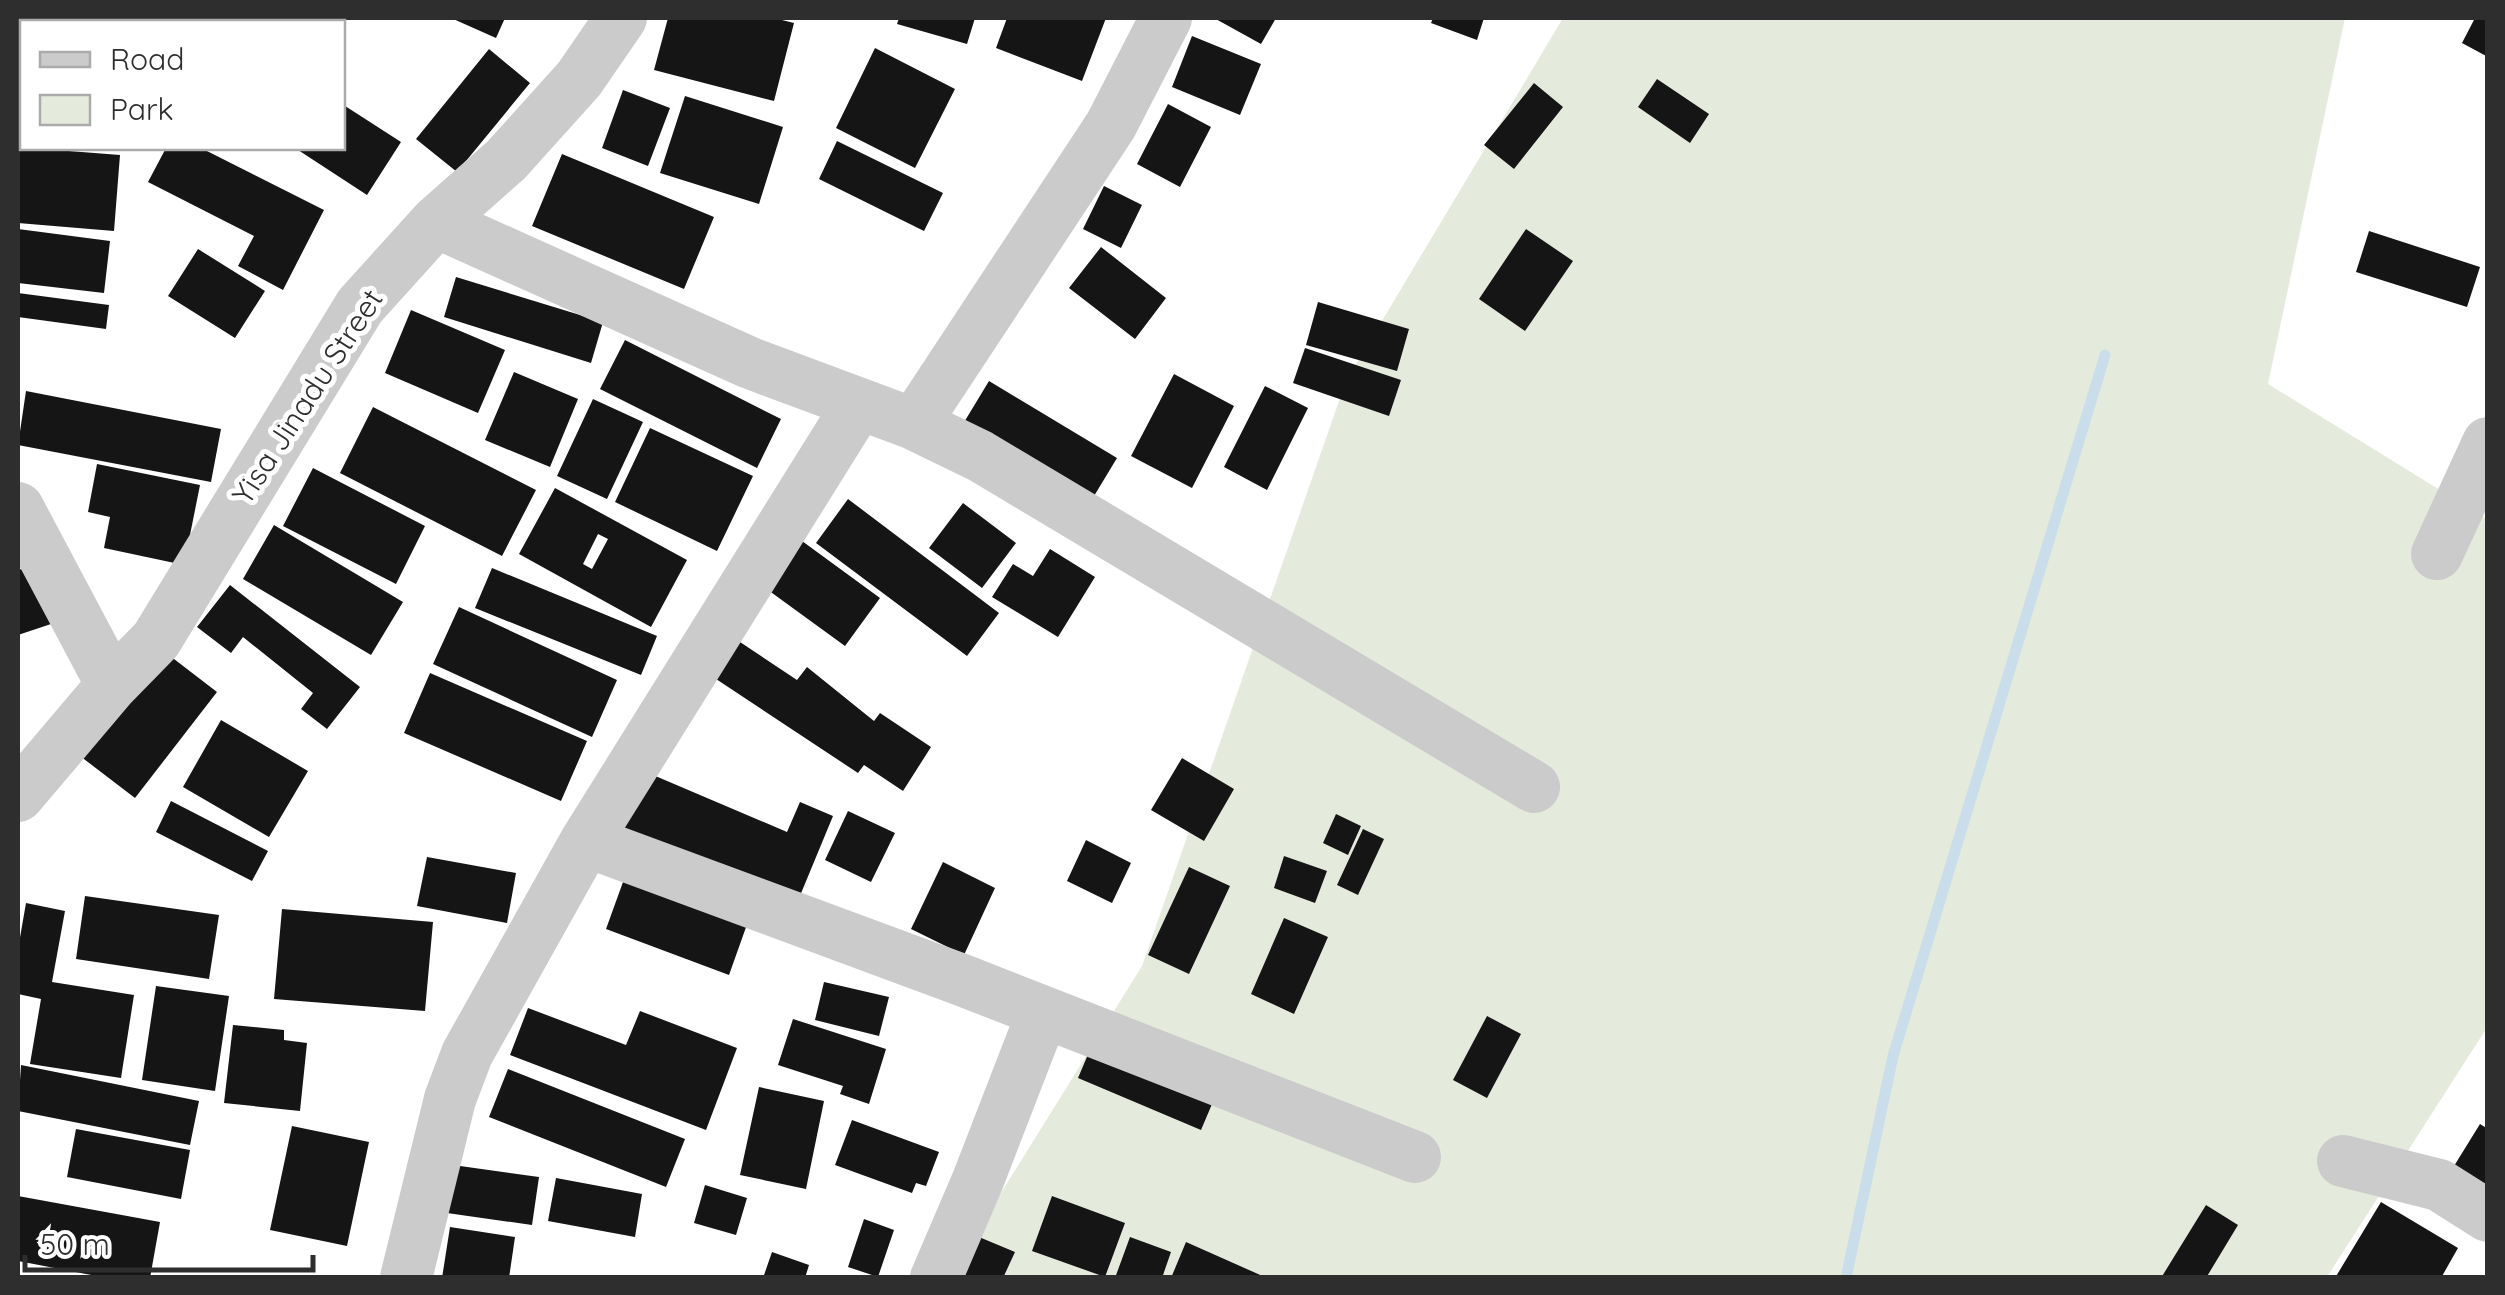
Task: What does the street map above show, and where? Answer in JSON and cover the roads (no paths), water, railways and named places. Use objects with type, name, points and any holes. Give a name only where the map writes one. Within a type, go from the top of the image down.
[{"type":"street","name":"Yisa Jinadu Street","points":[[18,796],[112,685],[156,640],[360,306],[436,222],[518,147],[579,79],[620,18]]},
{"type":"street","points":[[914,424],[1111,125],[1166,18]]},
{"type":"street","points":[[436,222],[750,363],[914,424],[980,456],[1534,787]]},
{"type":"street","points":[[406,1278],[450,1100],[467,1054],[586,841],[858,405]]},
{"type":"street","points":[[2438,554],[2488,443]]},
{"type":"street","points":[[18,508],[112,685]]},
{"type":"street","points":[[586,841],[1415,1157]]},
{"type":"street","points":[[936,1278],[1043,1012]]},
{"type":"street","points":[[2343,1161],[2438,1185],[2488,1216]]},
{"type":"waterway","points":[[1846,1278],[1893,1056],[2105,355]]}]
